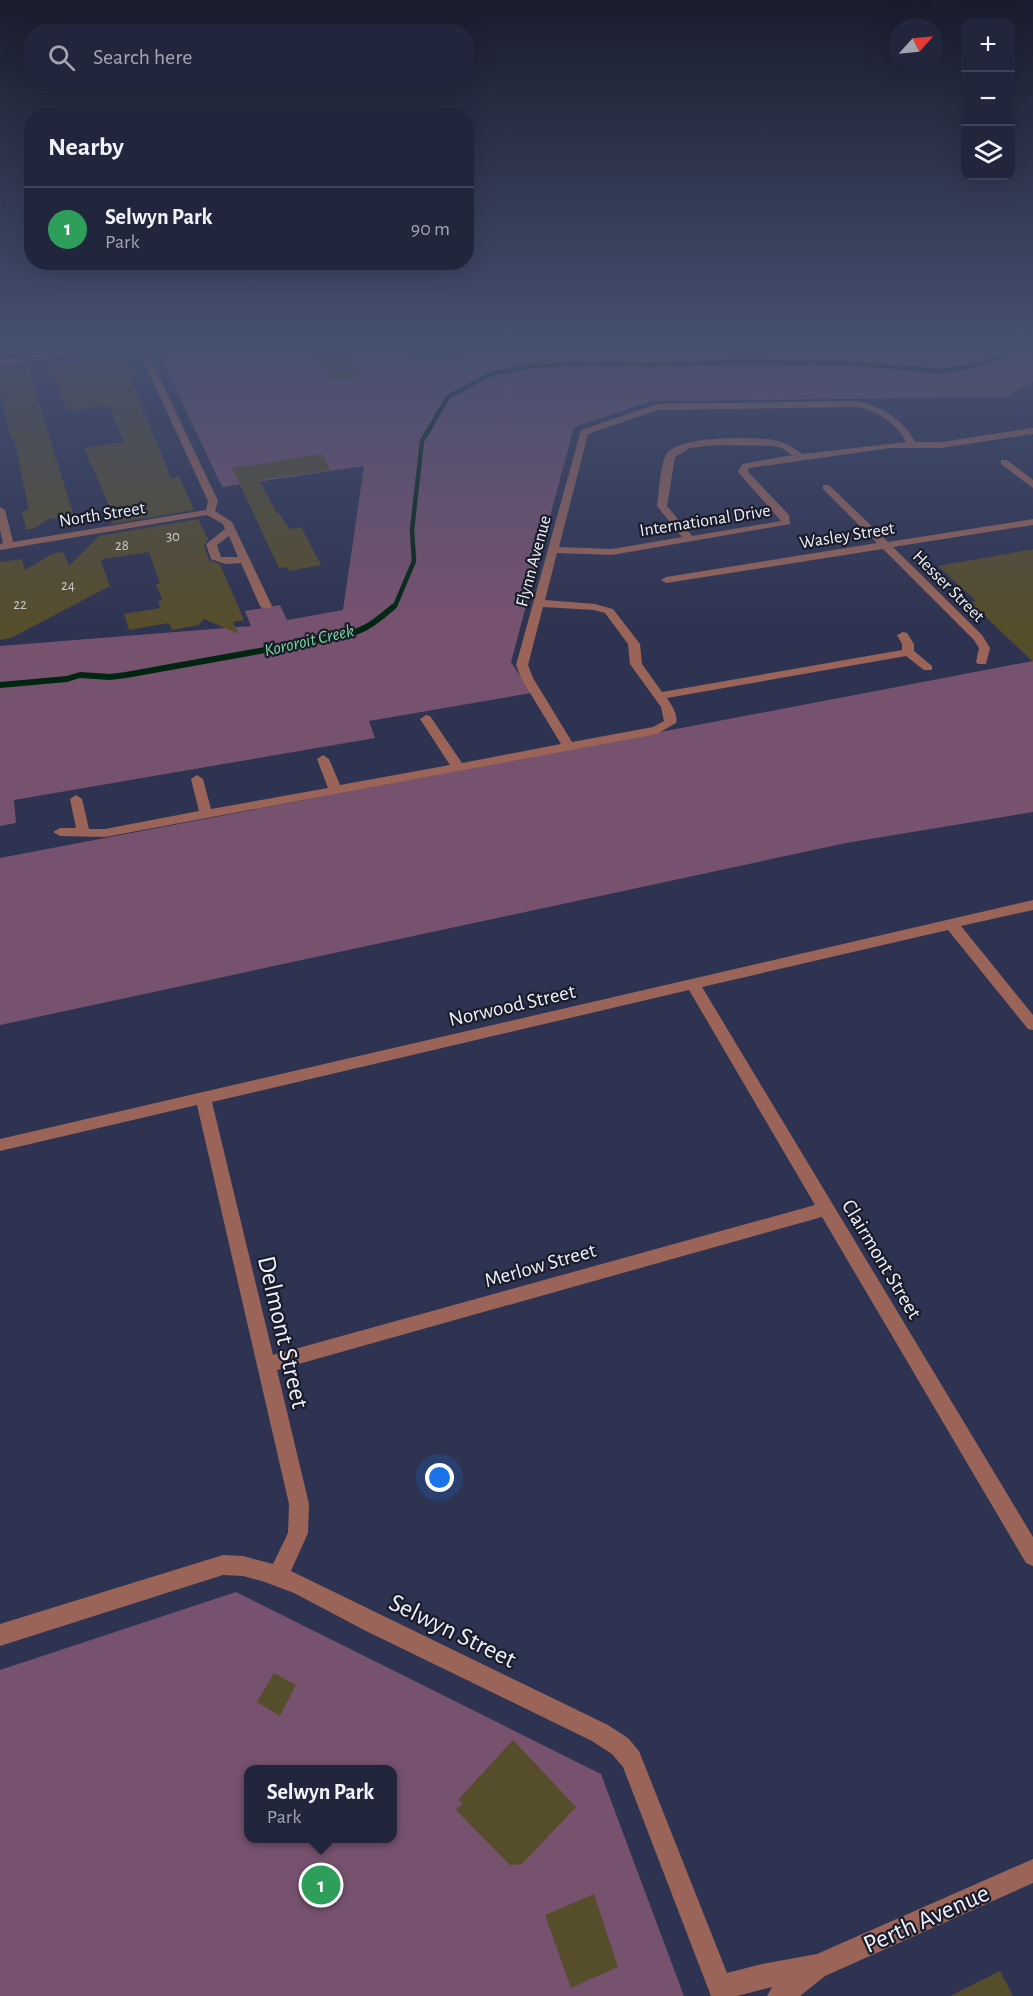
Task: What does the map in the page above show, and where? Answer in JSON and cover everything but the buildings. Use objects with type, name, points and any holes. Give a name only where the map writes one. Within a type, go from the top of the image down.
[{"type":"street","points":[[186,440],[213,501],[213,507],[209,512],[224,518],[266,606]]},
{"type":"street","name":"Flynn Avenue","points":[[568,747],[527,678],[522,665],[582,440]]},
{"type":"street","name":"International Drive","points":[[554,550],[612,552],[786,522],[785,517],[743,472],[745,466],[890,445],[941,445],[975,440]]},
{"type":"street","points":[[690,540],[662,506],[670,456],[674,451],[700,444],[773,443],[785,446],[801,458]]},
{"type":"street","points":[[1004,462],[1033,485]]},
{"type":"street","name":"Hesser Street","points":[[826,488],[982,642],[986,654],[982,662]]},
{"type":"street","points":[[0,510],[4,546]]},
{"type":"street","name":"North Street","points":[[4,546],[209,512]]},
{"type":"street","name":"Wasley Street","points":[[666,580],[1033,522]]},
{"type":"street","points":[[231,530],[211,544],[211,550],[216,559],[244,559]]},
{"type":"street","points":[[60,832],[105,833],[665,727],[671,718],[659,696],[636,664],[634,644],[609,611],[595,607],[539,603]]},
{"type":"street","points":[[903,635],[907,640],[908,652],[927,668]]},
{"type":"street","points":[[659,696],[908,652]]},
{"type":"street","points":[[426,718],[458,767]]},
{"type":"street","points":[[323,759],[335,790]]},
{"type":"street","points":[[197,779],[206,814]]},
{"type":"street","points":[[76,800],[84,834]]},
{"type":"street","name":"Norwood Street","points":[[0,1145],[1033,905]]},
{"type":"street","points":[[951,924],[1033,1025]]},
{"type":"street","name":"Clairmont Street","points":[[693,985],[1033,1556]]},
{"type":"street","name":"Delmont Street","points":[[203,1098],[299,1504],[298,1533],[279,1575]]},
{"type":"street","name":"Merlow Street","points":[[266,1365],[826,1209]]},
{"type":"street","name":"Selwyn Street","points":[[0,1635],[224,1565],[244,1564],[279,1575],[335,1605],[600,1733],[620,1746],[631,1759],[723,1992]]},
{"type":"street","name":"Perth Avenue","points":[[780,1996],[819,1966],[1033,1871]]},
{"type":"street","name":"Perth Avenue","points":[[723,1992],[762,1976],[819,1966]]},
{"type":"shaded area","points":[[200,440],[570,440],[511,662],[531,693],[369,721],[375,738],[14,800],[16,823],[0,826],[0,646],[251,626],[245,611],[280,605],[287,620],[343,610],[364,466],[222,487]]},
{"type":"shaded area","points":[[1033,661],[1033,812],[846,843],[0,1025],[0,858]]},
{"type":"shaded area","points":[[236,1592],[601,1774],[684,1996],[0,1996],[0,1670]]},
{"type":"waterway","name":"Kororoit Creek","points":[[392,609],[414,561],[412,530],[423,440]]},
{"type":"waterway","name":"Kororoit Creek","points":[[0,685],[67,679],[80,675],[110,677],[126,675],[332,638],[365,628],[393,607]]},
{"type":"place","name":"Selwyn Park","points":[[321,1885]]}]
